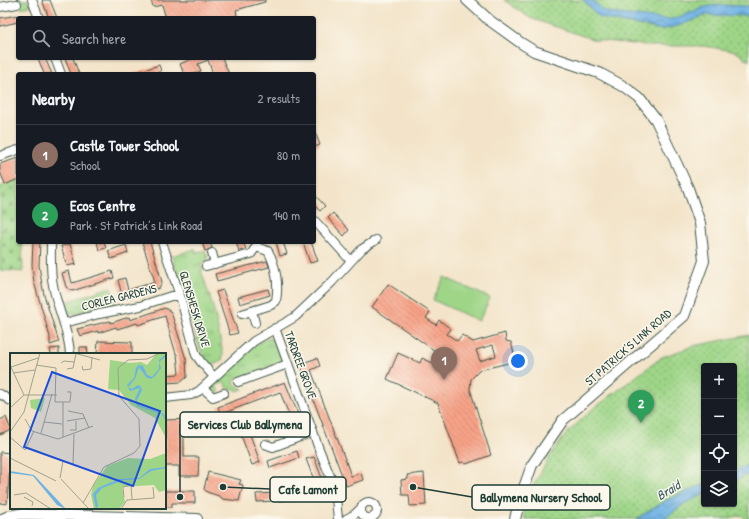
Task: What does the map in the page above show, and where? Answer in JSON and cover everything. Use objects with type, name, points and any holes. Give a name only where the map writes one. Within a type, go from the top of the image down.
[{"type":"street","points":[[32,0],[38,16]]},
{"type":"street","name":"ST PATRICK’S LINK ROAD","points":[[467,0],[489,20],[521,44],[534,51],[599,73],[623,86],[639,98],[656,120],[688,188],[700,223],[704,261],[684,316],[563,420],[532,465],[520,499],[515,519]]},
{"type":"street","points":[[0,7],[12,3]]},
{"type":"street","points":[[56,60],[60,72]]},
{"type":"street","points":[[0,156],[16,151]]},
{"type":"street","points":[[316,222],[351,261]]},
{"type":"street","points":[[166,398],[191,395],[204,388],[254,341],[295,318],[332,282],[362,249],[376,240]]},
{"type":"street","points":[[51,244],[50,267],[53,286],[70,342],[70,353]]},
{"type":"street","name":"GLENSHESK DRIVE","points":[[163,244],[180,296],[196,355],[214,377]]},
{"type":"street","points":[[206,266],[251,254],[256,245],[268,251],[275,272],[276,301],[271,305],[242,314]]},
{"type":"street","points":[[212,253],[215,264]]},
{"type":"street","name":"CORLEA GARDENS","points":[[64,323],[140,306],[171,296],[180,296]]},
{"type":"street","points":[[252,311],[255,323]]},
{"type":"street","name":"TARDREE GROVE","points":[[275,328],[334,488],[338,519]]},
{"type":"street","points":[[242,383],[288,364]]},
{"type":"street","points":[[204,388],[213,397],[224,393]]},
{"type":"street","points":[[0,394],[10,400]]},
{"type":"street","points":[[265,444],[273,447],[313,432]]},
{"type":"street","points":[[346,519],[356,514],[361,508],[367,502],[375,504],[377,509],[376,514],[368,519],[363,515],[361,508]]},
{"type":"street","points":[[2,519],[20,514],[197,519]]},
{"type":"green space","points":[[20,0],[28,0],[30,6],[21,8]]},
{"type":"green space","points":[[504,0],[749,0],[749,61],[735,51],[704,46],[652,46],[595,40],[530,18]]},
{"type":"green space","points":[[16,180],[16,244],[22,244],[23,272],[0,270],[0,187]]},
{"type":"green space","points":[[195,249],[196,253],[205,250],[208,258],[207,261],[201,263],[203,270],[201,270],[214,310],[223,354],[222,360],[214,364],[209,362],[200,349],[172,256]]},
{"type":"green space","points":[[444,277],[490,298],[479,321],[433,300]]},
{"type":"green space","points":[[111,287],[116,304],[93,308],[70,315],[66,313],[63,303]]},
{"type":"green space","points":[[749,335],[749,519],[745,519],[742,515],[727,519],[524,519],[525,500],[550,456],[566,434],[589,412],[662,357],[693,346]]},
{"type":"green space","points":[[267,338],[277,343],[284,362],[234,380],[235,385],[243,389],[237,391],[235,389],[227,388],[224,382],[216,386],[219,392],[215,394],[210,391],[210,387],[229,366],[251,348]]},
{"type":"water","points":[[583,0],[593,0],[604,11],[626,15],[671,19],[704,7],[719,5],[749,6],[749,16],[707,15],[678,26],[662,30],[600,18]]},
{"type":"water","points":[[749,464],[749,474],[737,480],[737,470]]},
{"type":"water","points":[[701,485],[701,496],[684,504],[664,519],[636,519],[667,500]]},
{"type":"building","points":[[42,0],[50,0],[56,16],[48,16]]},
{"type":"building","points":[[151,0],[265,0],[265,2],[236,10],[237,15],[234,16],[165,16],[162,5],[153,7]]},
{"type":"building","points":[[18,15],[16,16],[16,22],[0,26],[0,18]]},
{"type":"building","points":[[39,60],[46,60],[51,72],[43,72]]},
{"type":"building","points":[[66,60],[74,60],[78,72],[70,72]]},
{"type":"building","points":[[189,60],[208,60],[198,64],[201,71],[198,72],[183,72],[180,64]]},
{"type":"building","points":[[208,60],[223,60],[228,72],[212,72]]},
{"type":"building","points":[[159,65],[161,71],[158,72],[137,72]]},
{"type":"building","points":[[316,134],[320,145],[316,146]]},
{"type":"building","points":[[16,159],[16,180],[5,185],[0,171],[0,164]]},
{"type":"building","points":[[316,196],[325,206],[320,211],[316,207]]},
{"type":"building","points":[[333,213],[349,230],[344,236],[328,218]]},
{"type":"building","points":[[33,244],[40,244],[39,265],[44,295],[59,342],[50,345],[50,337],[34,282],[32,265]]},
{"type":"building","points":[[70,244],[76,264],[67,266],[61,246]]},
{"type":"building","points":[[98,244],[105,244],[106,248],[99,250]]},
{"type":"building","points":[[143,244],[151,244],[162,282],[159,288],[128,298],[122,295],[118,280],[125,278],[128,290],[155,282]]},
{"type":"building","points":[[203,244],[211,244],[212,248],[205,251]]},
{"type":"building","points":[[237,244],[244,244],[246,249],[239,251]]},
{"type":"building","points":[[277,244],[284,244],[287,254],[280,256]]},
{"type":"building","points":[[304,244],[312,244],[318,261],[310,263]]},
{"type":"building","points":[[126,245],[128,253],[111,259],[108,251]]},
{"type":"building","points":[[267,261],[269,267],[217,281],[215,274]]},
{"type":"building","points":[[69,271],[72,283],[112,271],[114,278],[72,291],[66,287],[62,273]]},
{"type":"building","points":[[388,284],[430,312],[426,318],[436,325],[439,320],[451,329],[447,334],[457,341],[462,335],[473,342],[505,333],[506,341],[511,342],[516,361],[480,370],[471,379],[470,389],[491,455],[466,464],[463,462],[460,463],[438,403],[387,379],[398,353],[420,363],[422,358],[441,367],[447,359],[440,351],[438,353],[372,307]],"holes":[[[493,345],[496,356],[480,361],[476,350]]]},
{"type":"building","points":[[268,289],[270,295],[240,304],[238,297]]},
{"type":"building","points":[[223,290],[238,333],[230,335],[216,292]]},
{"type":"building","points":[[165,308],[171,312],[186,359],[187,377],[181,382],[166,383],[166,375],[179,374],[177,354],[165,316],[138,325],[137,323],[117,329],[116,327],[98,333],[98,331],[80,336],[77,329],[110,321],[111,323],[129,317],[130,320]]},
{"type":"building","points":[[98,341],[132,342],[132,353],[97,353]]},
{"type":"building","points":[[80,347],[87,347],[88,353],[80,353]]},
{"type":"building","points":[[59,348],[59,353],[51,353],[50,349]]},
{"type":"building","points":[[317,358],[320,366],[311,370],[351,476],[361,473],[363,480],[346,486],[300,364]]},
{"type":"building","points":[[285,382],[298,414],[290,417],[280,392],[221,414],[218,407]]},
{"type":"building","points":[[6,417],[10,430],[0,435],[0,420]]},
{"type":"building","points":[[193,419],[193,426],[184,426],[184,457],[199,457],[198,476],[179,476],[179,466],[166,466],[166,420]]},
{"type":"building","points":[[249,432],[260,462],[252,465],[241,435]]},
{"type":"building","points":[[297,451],[299,458],[270,468],[268,461]]},
{"type":"building","points":[[0,452],[10,453],[7,504],[0,503]]},
{"type":"building","points":[[314,457],[326,489],[295,500],[257,502],[256,494],[295,492],[316,485],[306,459]]},
{"type":"building","points":[[208,472],[241,480],[239,484],[243,485],[239,501],[223,499],[207,492],[204,489]]},
{"type":"building","points":[[424,473],[426,505],[410,506],[409,495],[402,495],[401,480],[408,479],[407,475]]},
{"type":"building","points":[[166,491],[195,491],[195,503],[172,503],[172,507],[166,507]]},
{"type":"place","name":"Castle Tower School","points":[[444,380]]},
{"type":"place","name":"Ecos Centre","points":[[641,423]]},
{"type":"place","name":"Cafe Lamont","points":[[223,487]]},
{"type":"place","name":"Ballymena Nursery School","points":[[413,487]]},
{"type":"place","name":"Services Club Ballymena","points":[[180,497]]},
{"type":"water label","name":"Braid","points":[[668,490]]}]
